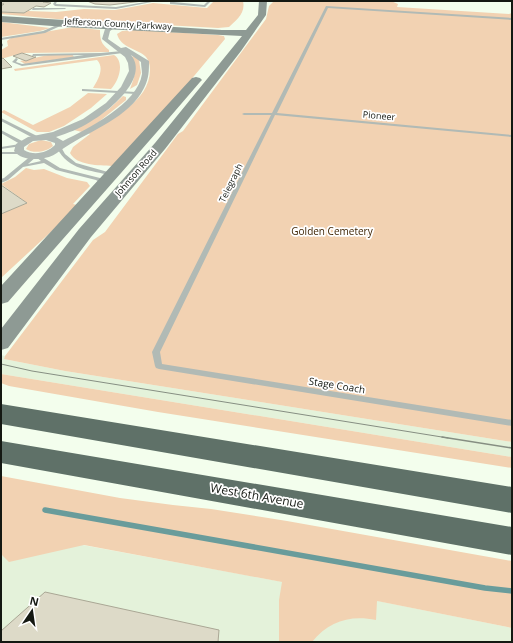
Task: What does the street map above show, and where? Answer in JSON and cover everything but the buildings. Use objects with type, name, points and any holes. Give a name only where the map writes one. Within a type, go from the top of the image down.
[{"type":"highway","points":[[1,414],[512,500]]},
{"type":"highway","name":"West 6th Avenue","points":[[1,452],[512,541]]},
{"type":"highway","points":[[1,459],[39,459]]},
{"type":"main road","name":"Johnson Road","points":[[1,343],[85,233],[160,146],[242,33],[252,8],[251,1]]},
{"type":"main road","name":"Johnson Road","points":[[221,50],[262,15],[264,1]]},
{"type":"main road","name":"Jefferson County Parkway","points":[[1,15],[67,23]]},
{"type":"main road","name":"Jefferson County Parkway","points":[[1,19],[242,33]]},
{"type":"main road","name":"Johnson Road","points":[[1,298],[202,73]]},
{"type":"main road","points":[[85,233],[119,185],[107,179]]},
{"type":"street","points":[[21,147],[41,138],[67,130],[88,120],[105,108],[121,92],[128,82],[133,64],[126,52],[116,42],[113,35],[115,25]]},
{"type":"street","points":[[21,147],[39,157],[48,154],[96,127],[128,102],[145,79],[147,68],[145,61],[126,52]]},
{"type":"street","points":[[41,138],[56,139],[59,141],[59,147]]},
{"type":"lane","points":[[56,1],[54,4],[55,5],[82,8]]},
{"type":"lane","points":[[33,9],[53,10],[116,8],[156,1]]},
{"type":"lane","points":[[175,1],[171,3],[206,6],[210,1]]},
{"type":"lane","points":[[180,4],[184,1]]},
{"type":"lane","name":"Telegraph","points":[[159,366],[156,352],[327,7],[512,19]]},
{"type":"lane","points":[[1,39],[44,32],[67,23]]},
{"type":"lane","points":[[33,55],[126,52]]},
{"type":"lane","points":[[16,58],[14,62],[22,65],[101,54]]},
{"type":"lane","points":[[83,90],[136,93]]},
{"type":"lane","name":"Pioneer","points":[[244,114],[274,114],[512,136]]},
{"type":"lane","points":[[1,119],[41,138]]},
{"type":"lane","points":[[1,131],[21,147]]},
{"type":"lane","points":[[1,148],[21,147]]},
{"type":"lane","points":[[1,153],[21,147]]},
{"type":"lane","points":[[59,147],[62,155],[71,164],[107,179]]},
{"type":"lane","points":[[39,157],[58,169],[102,181],[107,179]]},
{"type":"lane","points":[[1,181],[22,166],[39,157]]},
{"type":"lane","points":[[22,166],[39,157]]},
{"type":"lane","name":"Stage Coach","points":[[159,366],[512,423]]},
{"type":"shaded area","points":[[1,355],[5,356],[4,359],[65,371],[512,442],[512,457],[1,374]]},
{"type":"shaded area","points":[[1,530],[283,582],[512,628],[512,642],[1,642]]},
{"type":"green space","points":[[214,1],[243,1],[244,6],[239,17],[229,27],[218,28],[57,19],[1,14],[1,12],[56,12],[84,9],[115,10],[153,3],[207,8]]},
{"type":"green space","name":"Golden Cemetery","points":[[274,1],[391,1],[398,4],[397,7],[512,13],[512,442],[65,371],[4,359],[93,240],[105,232],[178,134],[183,131],[266,19],[269,6]]},
{"type":"green space","points":[[1,22],[50,28],[1,37]]},
{"type":"green space","points":[[73,27],[100,30],[100,36],[104,46],[109,50],[109,52],[22,53],[1,59],[1,50],[8,46],[7,41],[11,38]]},
{"type":"green space","points":[[135,30],[218,35],[224,36],[225,39],[169,106],[112,166],[83,163],[73,157],[70,153],[73,147],[90,134],[88,133],[127,108],[143,91],[148,81],[150,68],[147,59],[141,53],[125,45],[119,39],[117,34],[122,31]]},
{"type":"green space","points":[[72,54],[74,57],[25,64],[20,61],[48,55]]},
{"type":"green space","points":[[114,55],[119,62],[120,72],[114,86],[111,89],[93,88],[99,78],[101,70],[97,60],[15,71],[14,69]]},
{"type":"green space","points":[[134,56],[139,60],[141,73],[137,85],[130,89],[135,73],[131,57]]},
{"type":"green space","points":[[88,93],[107,94],[91,108],[64,126],[49,132],[37,132],[1,112],[4,110],[33,125],[70,107]]},
{"type":"green space","points":[[123,96],[126,97],[126,100],[95,125],[82,132],[74,130],[109,109]]},
{"type":"green space","points":[[41,140],[51,142],[53,146],[40,152],[29,151],[26,149],[29,144]]},
{"type":"green space","points":[[26,168],[34,170],[44,169],[67,178],[87,182],[90,186],[73,204],[77,205],[54,229],[1,278],[1,214],[27,203],[1,184],[15,177]]},
{"type":"green space","points":[[1,374],[512,457],[512,468],[158,412],[9,386],[1,383]]},
{"type":"green space","points":[[1,476],[120,498],[211,509],[287,521],[512,561],[512,628],[377,601],[376,620],[357,618],[341,621],[326,629],[312,642],[279,642],[279,600],[282,582],[84,545],[9,562],[2,555],[1,556]]},
{"type":"waterway","points":[[45,510],[485,588],[512,591]]},
{"type":"tram line","points":[[1,364],[32,371],[448,438]]},
{"type":"tram line","points":[[442,437],[512,448]]}]
